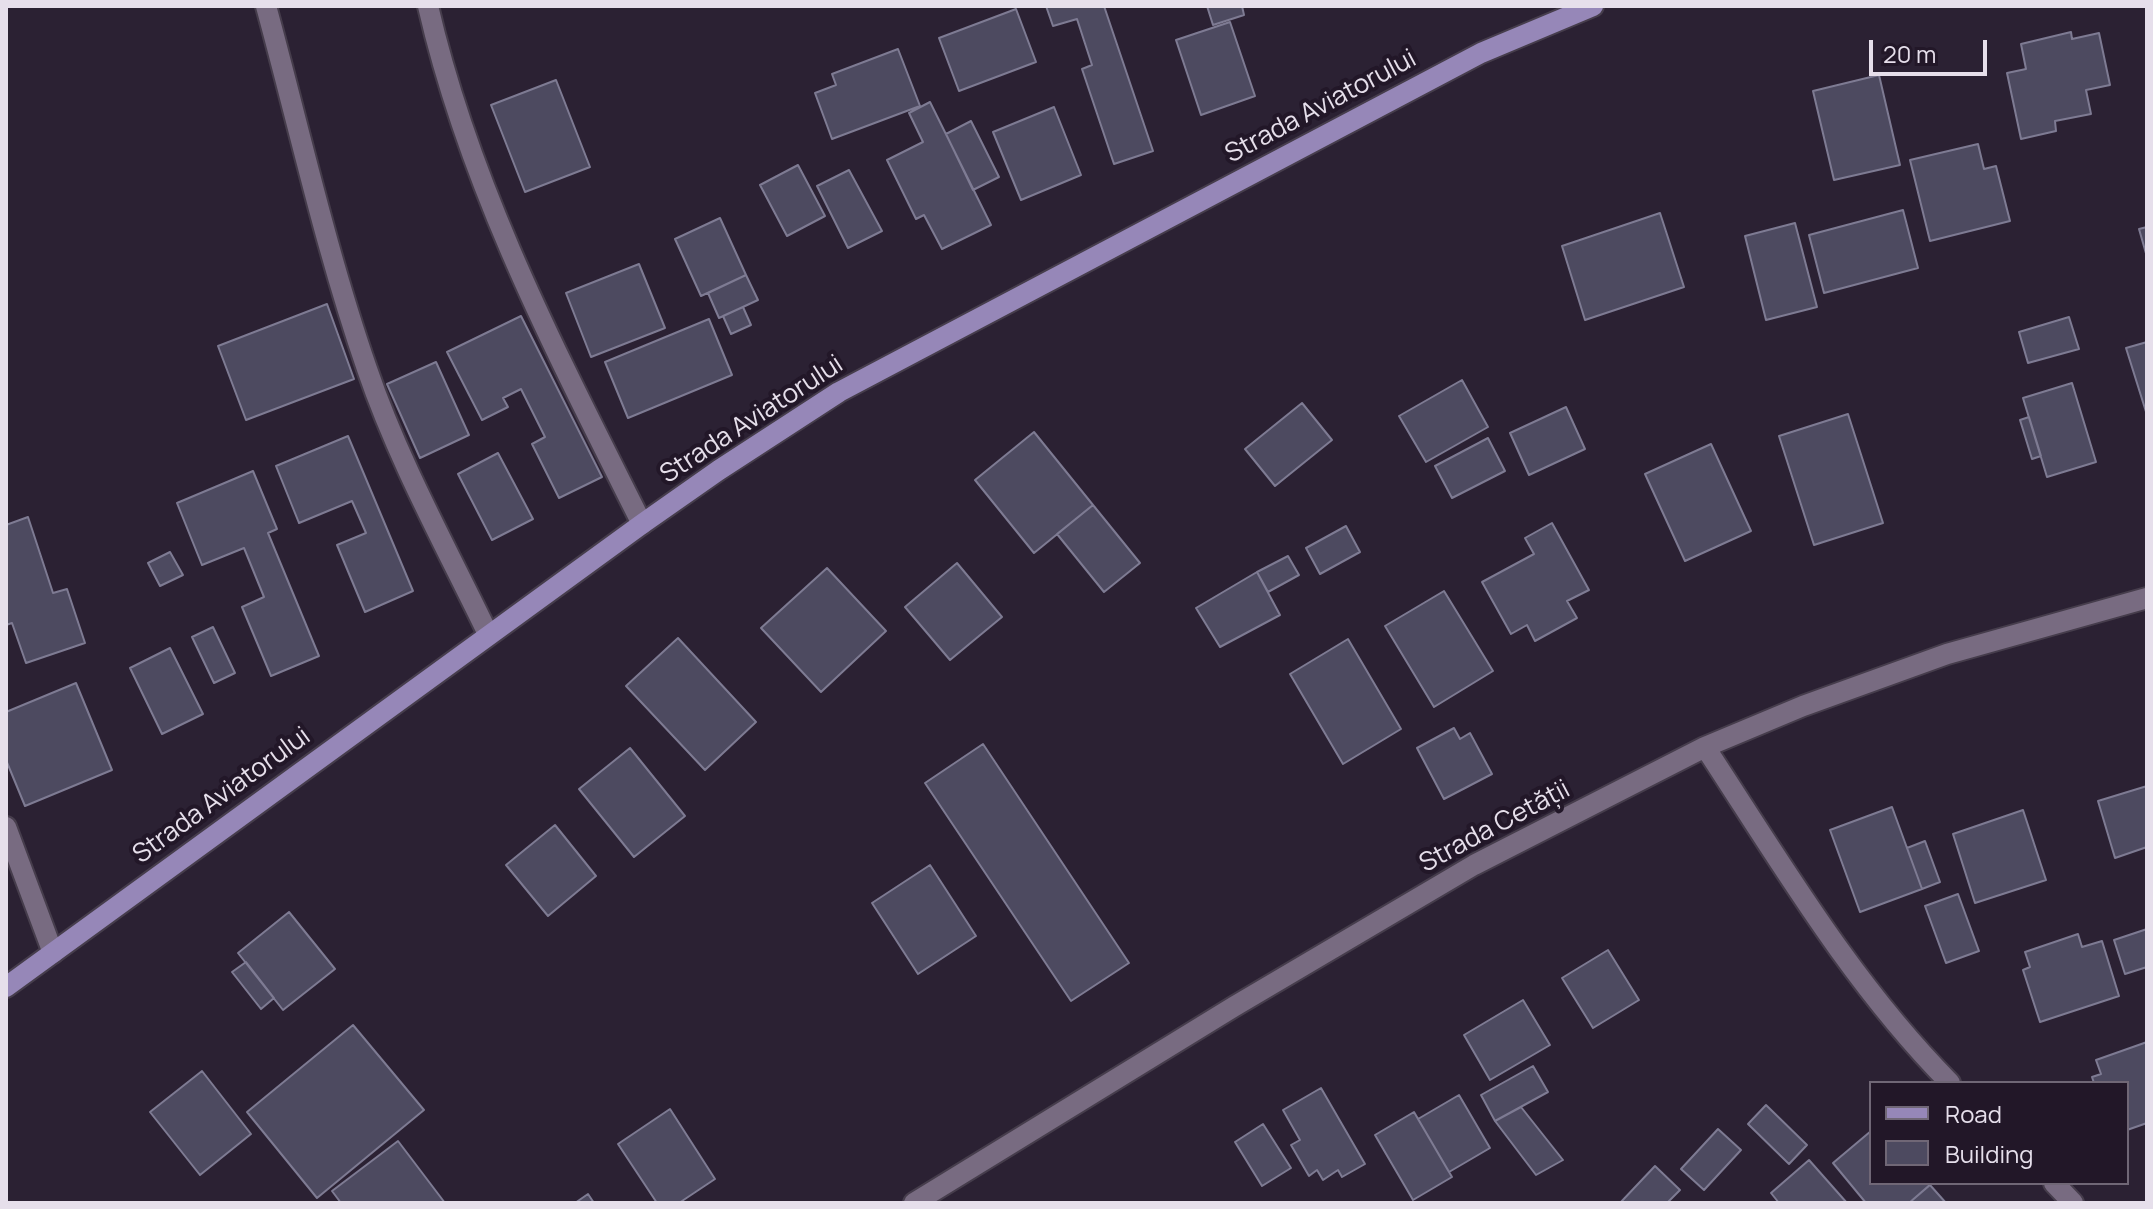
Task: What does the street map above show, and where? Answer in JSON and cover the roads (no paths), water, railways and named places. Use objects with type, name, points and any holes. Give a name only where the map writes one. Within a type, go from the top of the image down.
[{"type":"main road","name":"Strada Aviatorului","points":[[6,987],[642,524],[839,392],[1481,53],[1593,6]]},
{"type":"street","points":[[266,6],[367,371],[422,497],[488,634]]},
{"type":"street","points":[[428,6],[442,67],[479,178],[559,358],[642,524]]},
{"type":"street","name":"Strada Cetății","points":[[914,1203],[1235,1006],[1474,865],[1705,747],[1803,706],[1947,654],[2147,598]]},
{"type":"street","points":[[1705,747],[1865,986],[1912,1045],[1948,1081]]},
{"type":"street","points":[[6,827],[53,953]]},
{"type":"street","points":[[2056,1185],[2073,1203]]}]
